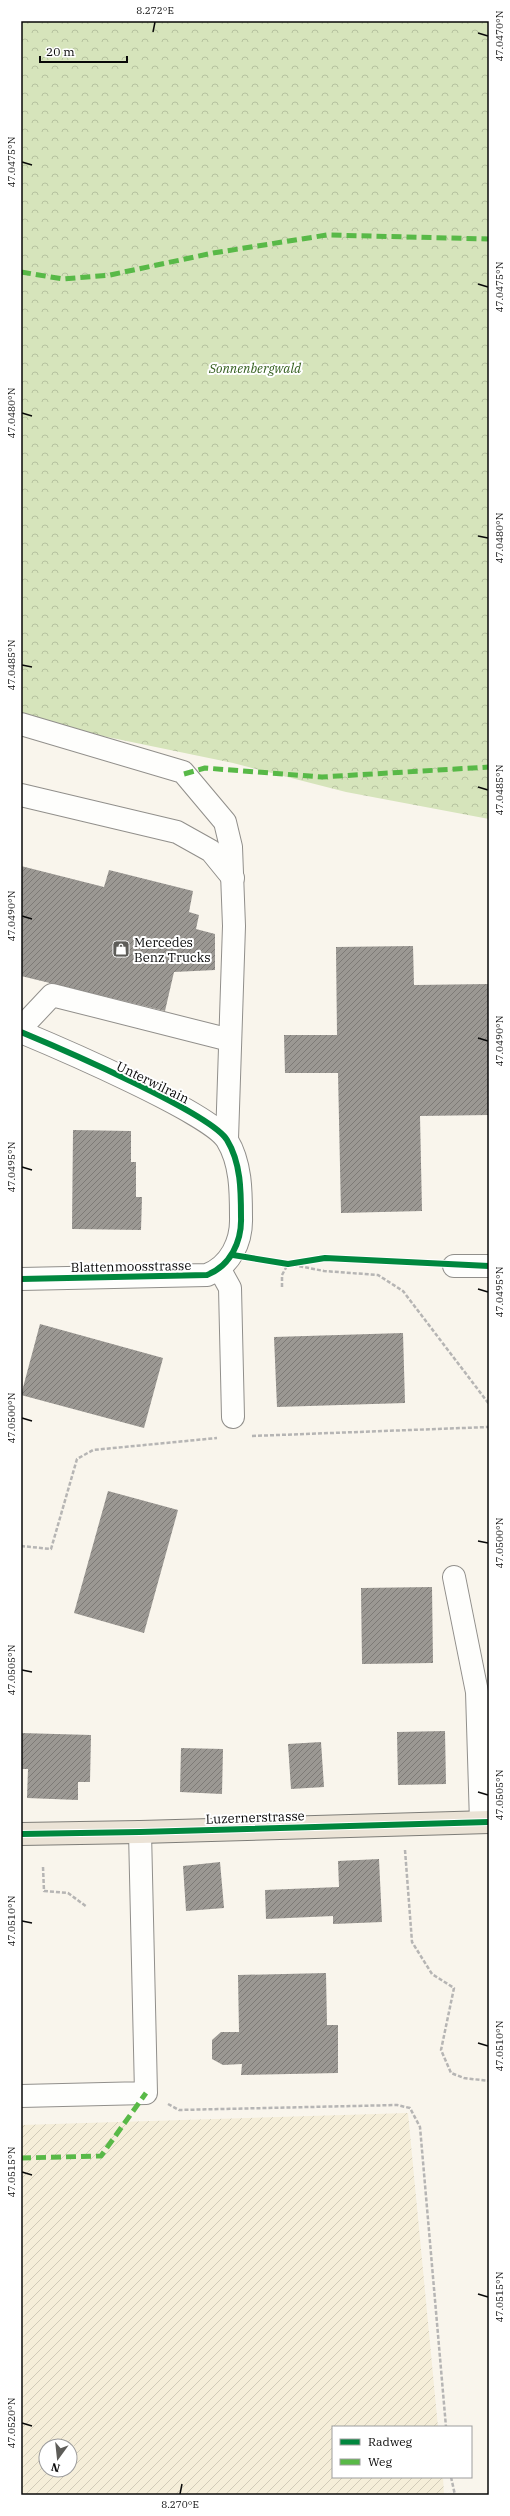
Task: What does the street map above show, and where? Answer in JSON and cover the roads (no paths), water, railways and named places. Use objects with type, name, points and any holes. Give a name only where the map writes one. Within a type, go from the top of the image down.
[{"type":"main road","name":"Luzernerstrasse","points":[[21,1834],[485,1822]]},
{"type":"street","points":[[21,724],[182,772],[225,822],[232,847],[234,926],[227,1139]]},
{"type":"street","points":[[21,795],[177,832],[212,851],[233,878]]},
{"type":"street","points":[[21,1028],[52,995],[230,1040]]},
{"type":"street","name":"Unterwilrain","points":[[21,1032],[179,1106],[214,1126],[227,1139],[237,1161],[241,1195],[242,1226],[226,1262]]},
{"type":"street","points":[[226,1262],[230,1288],[233,1417]]},
{"type":"street","name":"Blattenmoosstrasse","points":[[21,1279],[190,1277],[207,1275],[226,1262]]},
{"type":"street","points":[[454,1266],[489,1266]]},
{"type":"street","points":[[454,1577],[477,1692],[485,1822]]},
{"type":"street","points":[[21,2096],[146,2093],[140,1832]]},
{"type":"place","name":"Mercedes Benz Trucks","points":[[121,949]]},
{"type":"park label","name":"Sonnenbergwald","points":[[255,368]]}]
